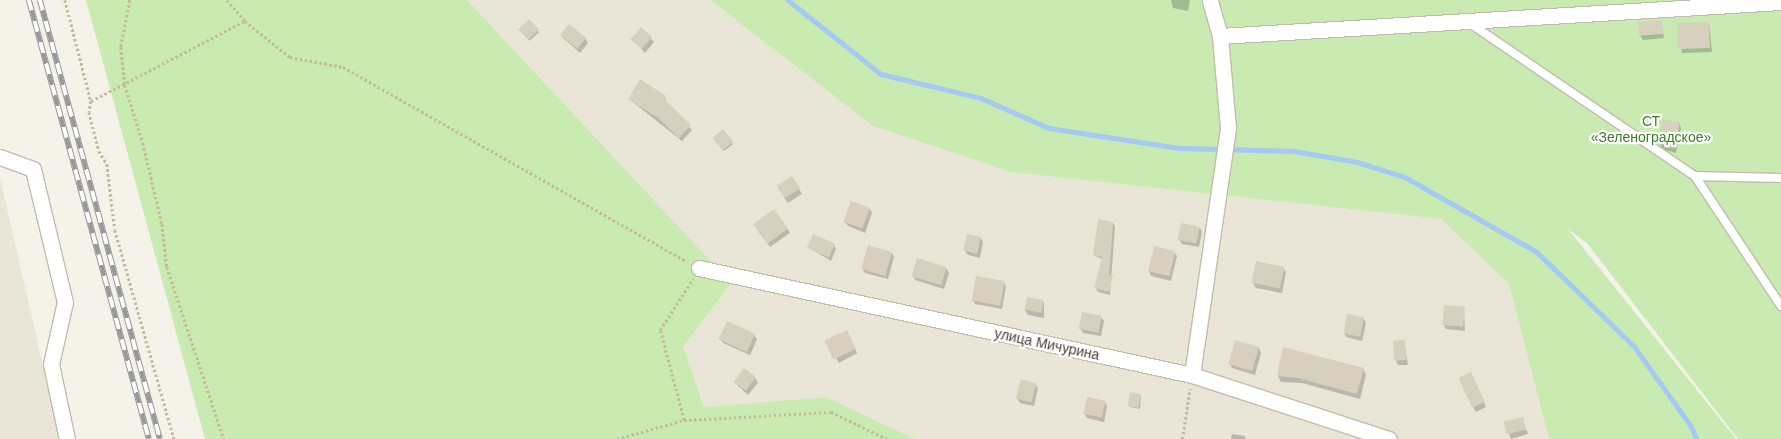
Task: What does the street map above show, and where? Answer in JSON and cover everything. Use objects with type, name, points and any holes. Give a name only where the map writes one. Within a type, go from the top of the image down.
[{"type":"street","points":[[1192,375],[1228,128],[1220,36],[1210,0]]},
{"type":"street","points":[[1220,36],[1781,2]]},
{"type":"street","points":[[0,157],[33,169],[65,302],[51,364],[67,439]]},
{"type":"street","name":"улица Мичурина","points":[[699,268],[1192,375],[1389,439]]},
{"type":"lane","points":[[1466,21],[1694,176],[1781,306]]},
{"type":"lane","points":[[1694,176],[1781,178]]},
{"type":"path","points":[[65,0],[91,101],[89,112],[99,151],[106,164],[115,230],[174,439]]},
{"type":"path","points":[[130,0],[121,48],[125,85],[152,179],[167,267],[224,439]]},
{"type":"path","points":[[227,0],[245,21],[290,57],[343,67],[699,268],[660,330],[684,420]]},
{"type":"path","points":[[91,101],[245,21]]},
{"type":"path","points":[[1182,439],[1192,375]]},
{"type":"path","points":[[617,439],[684,420],[831,412],[887,439]]},
{"type":"shaded area","points":[[467,0],[710,0],[873,126],[1010,172],[1441,219],[1509,284],[1549,439],[915,439],[826,397],[704,407],[682,347],[730,283]]},
{"type":"shaded area","points":[[0,178],[60,439],[0,439]]},
{"type":"green space","points":[[86,0],[467,0],[731,283],[683,347],[704,407],[826,397],[915,439],[205,439]]},
{"type":"green space","name":"СТ «Зеленоградское»","points":[[710,0],[1781,0],[1781,439],[1738,439],[1587,243],[1568,229],[1736,439],[1549,439],[1509,284],[1441,219],[1010,172],[873,126]]},
{"type":"building","points":[[529,19],[539,29],[528,40],[518,30]]},
{"type":"building","points":[[1662,20],[1663,34],[1639,36],[1638,22]]},
{"type":"building","points":[[1709,22],[1710,48],[1678,49],[1677,23]]},
{"type":"building","points":[[569,24],[586,38],[577,49],[560,35]]},
{"type":"building","points":[[641,27],[652,37],[641,49],[630,39]]},
{"type":"building","points":[[640,79],[666,96],[664,99],[691,125],[679,138],[658,118],[628,99]]},
{"type":"building","points":[[1663,119],[1680,122],[1675,147],[1659,144]]},
{"type":"building","points":[[723,129],[733,141],[723,150],[712,138]]},
{"type":"building","points":[[792,176],[800,189],[785,198],[777,186]]},
{"type":"building","points":[[851,201],[870,208],[862,229],[843,222]]},
{"type":"building","points":[[774,209],[788,228],[767,244],[753,224]]},
{"type":"building","points":[[1098,219],[1113,222],[1109,275],[1113,276],[1109,292],[1094,288],[1102,257],[1093,255]]},
{"type":"building","points":[[1181,223],[1200,227],[1196,244],[1177,240]]},
{"type":"building","points":[[813,234],[835,244],[829,257],[807,248]]},
{"type":"building","points":[[967,234],[981,237],[977,254],[963,251]]},
{"type":"building","points":[[868,245],[892,252],[885,276],[861,269]]},
{"type":"building","points":[[1154,246],[1175,251],[1170,276],[1148,271]]},
{"type":"building","points":[[917,258],[947,267],[941,285],[911,276]]},
{"type":"building","points":[[1256,261],[1284,267],[1280,289],[1251,283]]},
{"type":"building","points":[[976,276],[1005,281],[1000,306],[972,301]]},
{"type":"building","points":[[1027,297],[1044,300],[1041,313],[1025,310]]},
{"type":"building","points":[[1444,305],[1465,307],[1463,327],[1442,325]]},
{"type":"building","points":[[1082,312],[1102,316],[1098,333],[1079,329]]},
{"type":"building","points":[[1347,314],[1364,317],[1360,337],[1344,334]]},
{"type":"building","points":[[727,321],[755,334],[747,352],[719,339]]},
{"type":"building","points":[[847,330],[856,349],[833,360],[824,341]]},
{"type":"building","points":[[1235,340],[1259,347],[1252,371],[1228,364]]},
{"type":"building","points":[[1405,340],[1406,360],[1394,361],[1393,341]]},
{"type":"building","points":[[1283,347],[1364,368],[1357,394],[1298,378],[1277,376]]},
{"type":"building","points":[[744,368],[756,377],[746,391],[734,382]]},
{"type":"building","points":[[1471,372],[1485,402],[1472,408],[1458,378]]},
{"type":"building","points":[[1021,379],[1036,383],[1031,402],[1016,398]]},
{"type":"building","points":[[1130,392],[1141,394],[1138,408],[1128,406]]},
{"type":"building","points":[[1087,397],[1106,401],[1102,418],[1083,414]]},
{"type":"building","points":[[1523,417],[1526,430],[1506,434],[1504,421]]},
{"type":"waterway","points":[[788,0],[881,74],[981,98],[1049,128],[1180,148],[1294,151],[1357,162],[1405,177],[1537,252],[1634,346],[1691,426],[1697,439]]},
{"type":"railway","points":[[29,0],[149,439]]},
{"type":"railway","points":[[40,0],[160,439]]}]
